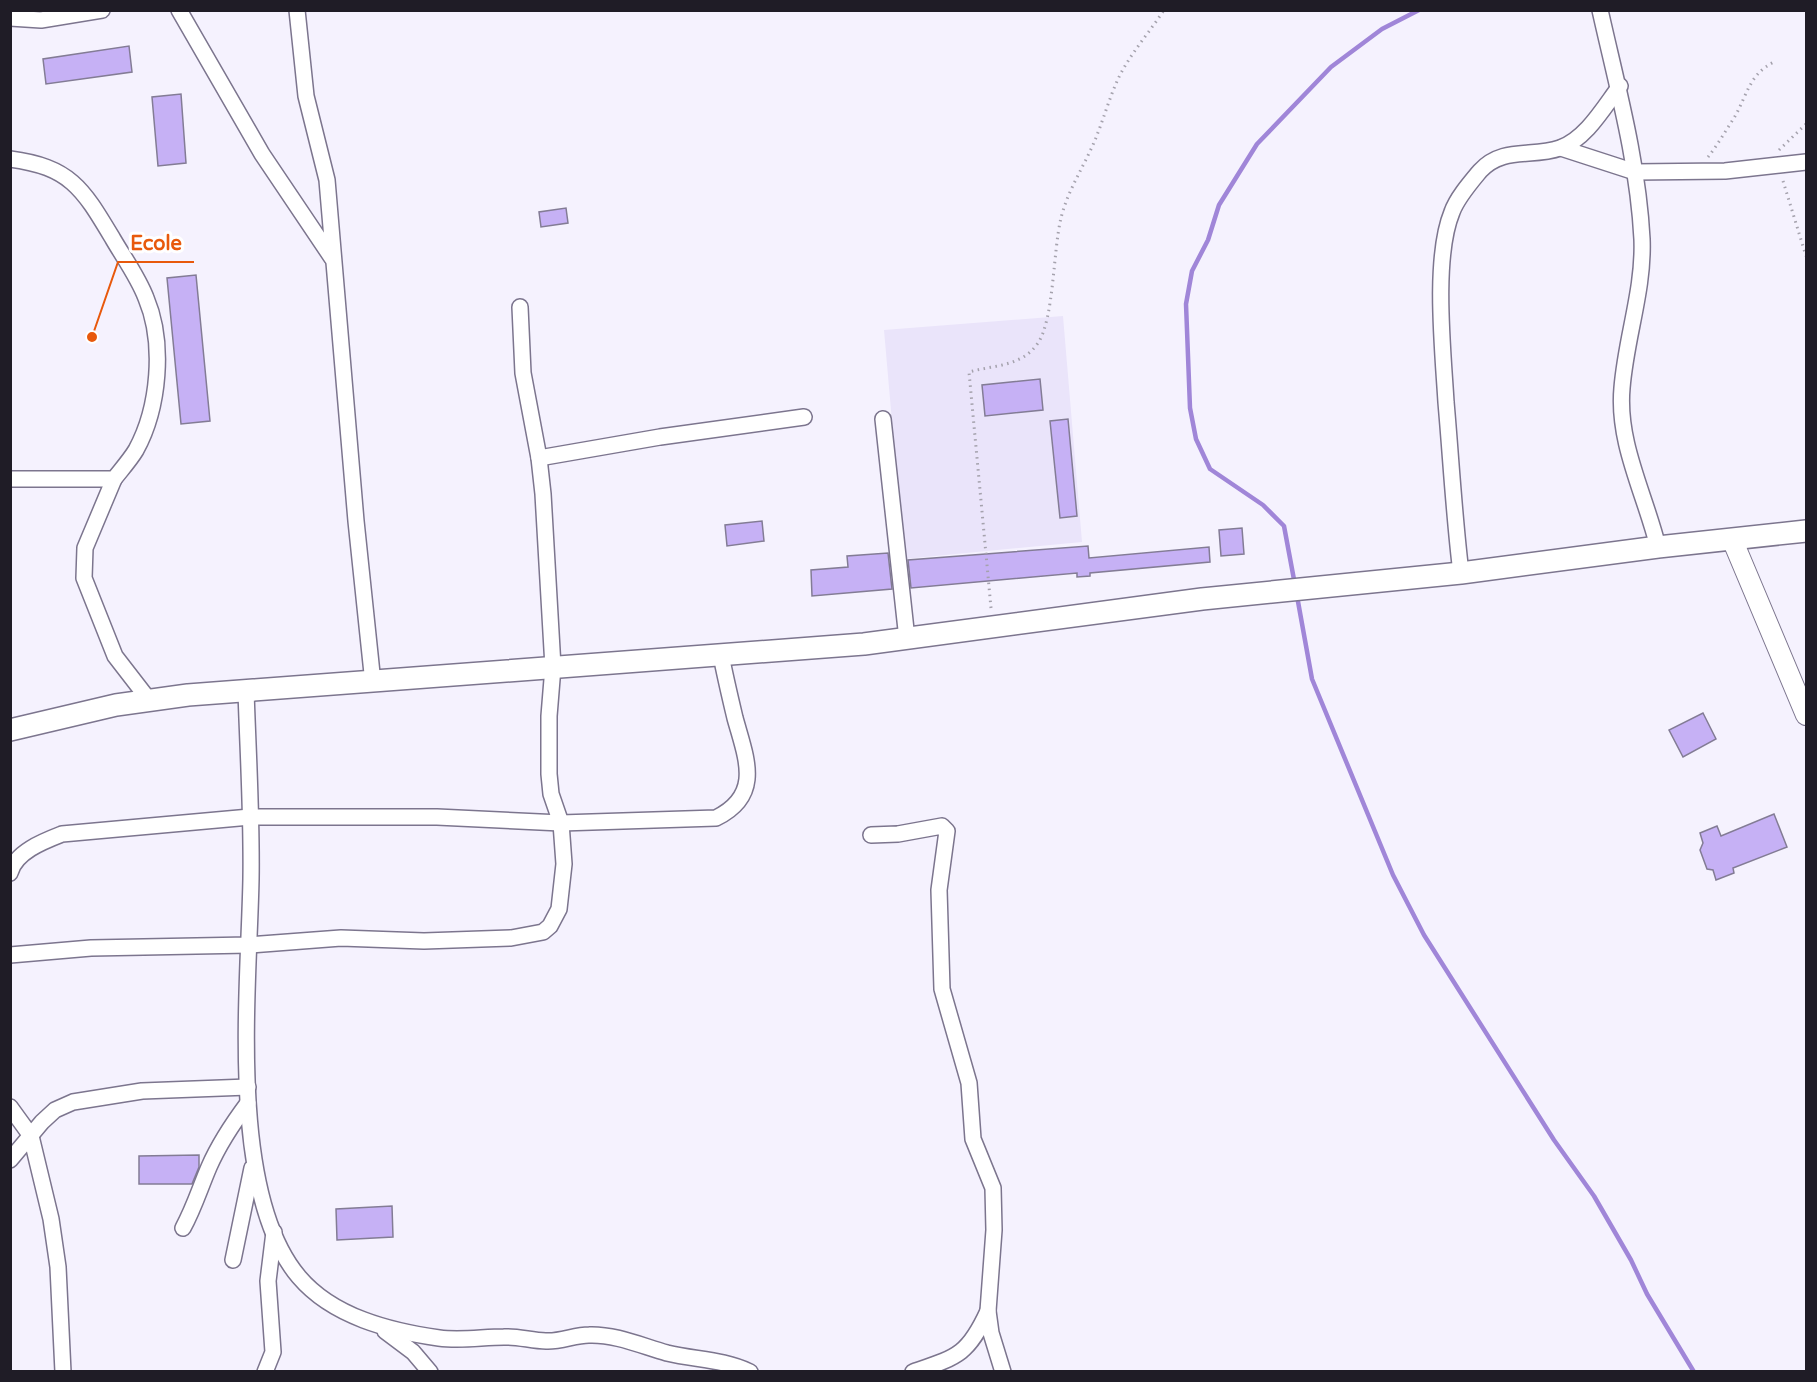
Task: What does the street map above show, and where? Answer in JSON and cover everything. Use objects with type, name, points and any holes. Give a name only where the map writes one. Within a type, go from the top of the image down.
[{"type":"main road","points":[[10,730],[51,719],[149,700],[907,639],[1202,599],[1461,573],[1658,547],[1806,531]]},
{"type":"street","points":[[10,18],[41,20],[102,10]]},
{"type":"street","points":[[179,10],[262,154],[332,258]]},
{"type":"street","points":[[297,10],[306,96],[327,180],[332,258],[373,683]]},
{"type":"street","points":[[1600,10],[1620,86],[1635,172],[1642,239],[1641,279],[1622,389],[1623,425],[1630,458],[1658,547]]},
{"type":"street","points":[[1560,148],[1591,123],[1620,86]]},
{"type":"street","points":[[1461,573],[1455,520],[1441,317],[1443,262],[1451,213],[1480,171],[1496,159],[1516,152],[1560,148],[1635,172],[1725,171],[1806,162]]},
{"type":"street","points":[[10,159],[40,163],[68,177],[90,200],[146,298],[154,322],[157,368],[147,426],[135,452],[114,479],[85,548],[84,578],[115,656],[149,700]]},
{"type":"street","points":[[10,955],[100,948],[249,945],[341,938],[424,941],[511,938],[543,932],[550,926],[559,909],[564,864],[561,823],[551,794],[549,774],[549,716],[553,667],[539,458],[523,373],[520,307]]},
{"type":"street","points":[[539,458],[660,437],[804,417]]},
{"type":"street","points":[[883,419],[907,639]]},
{"type":"street","points":[[10,479],[114,479]]},
{"type":"street","points":[[1732,538],[1806,715]]},
{"type":"street","points":[[10,873],[18,859],[37,845],[62,834],[250,817],[437,818],[561,823],[702,820],[729,812],[739,802],[749,773],[721,655]]},
{"type":"street","points":[[246,691],[250,817],[248,1103],[257,1182],[284,1252],[299,1277],[324,1299],[372,1323],[412,1352],[430,1371]]},
{"type":"street","points":[[871,835],[898,834],[942,826],[947,831],[939,890],[942,989],[969,1083],[973,1140],[993,1188],[994,1230],[988,1311],[991,1333],[1003,1371]]},
{"type":"street","points":[[10,1160],[55,1110],[73,1102],[142,1091],[248,1087]]},
{"type":"street","points":[[183,1228],[199,1198],[219,1147],[248,1103]]},
{"type":"street","points":[[10,1107],[31,1136],[56,1245],[63,1371]]},
{"type":"street","points":[[233,1260],[254,1162]]},
{"type":"street","points":[[265,1371],[273,1352],[268,1281],[274,1229]]},
{"type":"street","points":[[913,1371],[956,1356],[968,1347],[988,1311]]},
{"type":"street","points":[[372,1323],[406,1333],[443,1339],[504,1337],[548,1341],[591,1335],[607,1336],[669,1353],[730,1363],[750,1371]]},
{"type":"path","points":[[993,628],[969,372],[1000,367],[1022,358],[1039,342],[1049,306],[1055,245],[1072,188],[1095,139],[1119,78],[1164,10]]},
{"type":"path","points":[[1697,170],[1733,118],[1752,78],[1774,62]]},
{"type":"path","points":[[1806,124],[1770,165],[1806,256]]},
{"type":"shaded area","points":[[1063,316],[1082,542],[904,559],[884,330]]},
{"type":"building","points":[[129,46],[132,72],[46,84],[43,59]]},
{"type":"building","points":[[181,94],[186,163],[158,166],[152,97]]},
{"type":"building","points":[[566,208],[568,223],[541,227],[539,212]]},
{"type":"building","points":[[196,275],[210,421],[181,424],[167,278]]},
{"type":"building","points":[[1040,379],[1043,410],[985,416],[982,385]]},
{"type":"building","points":[[1068,419],[1077,516],[1060,518],[1050,421]]},
{"type":"building","points":[[762,521],[764,541],[727,546],[725,525]]},
{"type":"building","points":[[1242,528],[1244,554],[1221,556],[1219,530]]},
{"type":"building","points":[[1088,546],[1089,558],[1209,547],[1210,562],[1090,573],[1090,576],[1077,577],[1077,573],[911,588],[908,560]]},
{"type":"building","points":[[888,553],[892,589],[812,596],[811,570],[848,567],[847,556]]},
{"type":"building","points":[[1703,713],[1716,739],[1683,757],[1669,730]]},
{"type":"building","points":[[1774,814],[1787,847],[1733,868],[1734,873],[1716,880],[1713,870],[1707,869],[1700,850],[1703,843],[1700,833],[1717,826],[1721,836]]},
{"type":"building","points":[[199,1155],[199,1167],[192,1184],[139,1184],[139,1156]]},
{"type":"building","points":[[392,1206],[393,1237],[337,1240],[336,1209]]},
{"type":"waterway","points":[[1295,585],[1284,526],[1263,505],[1210,469],[1196,439],[1190,408],[1186,304],[1192,271],[1208,240],[1219,205],[1257,144],[1331,67],[1382,29],[1419,10]]},
{"type":"waterway","points":[[1297,596],[1312,679],[1393,875],[1424,935],[1554,1140],[1594,1196],[1631,1260],[1647,1294],[1694,1372]]},
{"type":"place","name":"Ecole","points":[[92,337]]}]
